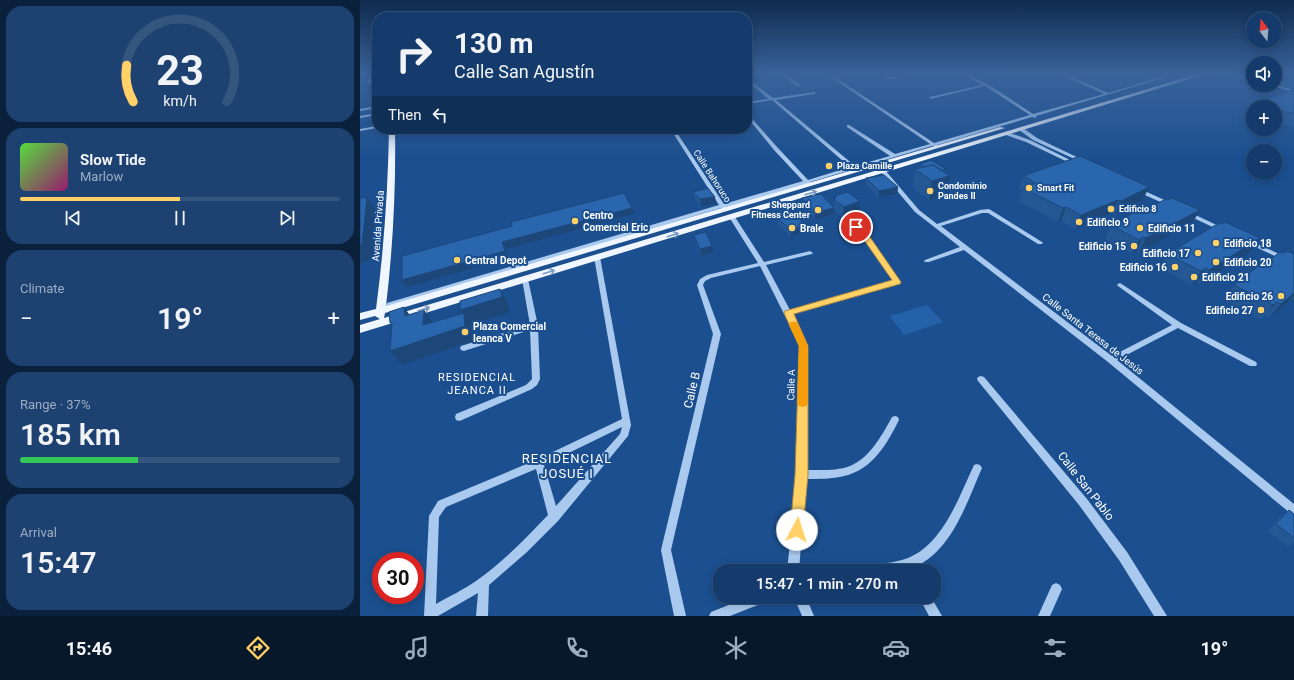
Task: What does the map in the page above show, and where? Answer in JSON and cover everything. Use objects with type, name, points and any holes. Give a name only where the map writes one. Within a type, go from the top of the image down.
[{"type":"main road","points":[[360,317],[808,183],[1088,102]]},
{"type":"main road","points":[[360,329],[1113,102]]},
{"type":"main road","name":"Avenida Privada","points":[[379,323],[387,257],[392,177],[392,134]]},
{"type":"street","points":[[775,102],[854,168]]},
{"type":"street","points":[[869,102],[935,146]]},
{"type":"street","points":[[1012,102],[1035,117]]},
{"type":"street","points":[[360,110],[372,108]]},
{"type":"street","points":[[360,117],[372,115]]},
{"type":"street","points":[[752,120],[776,149],[808,183],[894,156],[935,146]]},
{"type":"street","points":[[848,126],[894,156]]},
{"type":"street","points":[[360,130],[372,128]]},
{"type":"street","points":[[1021,130],[1035,139],[1089,164]]},
{"type":"street","name":"Calle Bahoruco","points":[[676,134],[724,208]]},
{"type":"street","points":[[1008,134],[1028,141],[1082,166]]},
{"type":"street","name":"Calle Santa Teresa de Jesús","points":[[883,171],[917,211],[1111,360],[1294,510]]},
{"type":"street","points":[[1134,188],[1173,206]]},
{"type":"street","points":[[1180,209],[1232,234]]},
{"type":"street","points":[[936,226],[982,211],[989,211],[1040,243]]},
{"type":"street","name":"Calle A","points":[[732,217],[762,264],[804,346],[802,475],[794,564]]},
{"type":"street","points":[[788,313],[897,282],[867,238],[856,227]]},
{"type":"street","points":[[1238,237],[1294,263]]},
{"type":"street","points":[[927,261],[964,248]]},
{"type":"street","name":"Calle B","points":[[680,616],[666,550],[717,334],[700,285],[702,280],[709,276],[810,253]]},
{"type":"street","points":[[430,615],[484,582],[518,553],[554,517],[627,431],[597,257]]},
{"type":"street","points":[[459,416],[529,387],[536,379],[534,326],[525,279]]},
{"type":"street","points":[[1120,285],[1178,325],[1253,364]]},
{"type":"street","points":[[360,314],[381,310]]},
{"type":"street","points":[[1111,360],[1178,325]]},
{"type":"street","points":[[464,348],[534,326]]},
{"type":"street","name":"Calle San Pablo","points":[[981,379],[1083,502],[1124,556],[1161,616]]},
{"type":"street","points":[[430,615],[434,516],[442,504],[539,463],[626,420]]},
{"type":"street","points":[[802,475],[846,472],[862,463],[874,453],[895,420]]},
{"type":"street","points":[[539,463],[554,517]]},
{"type":"street","points":[[914,564],[930,552],[946,533],[977,468]]},
{"type":"street","points":[[482,616],[484,582]]},
{"type":"street","points":[[1044,616],[1056,589]]},
{"type":"street","points":[[715,616],[746,604]]},
{"type":"street","points":[[803,604],[808,616]]},
{"type":"street","points":[[929,604],[936,616]]},
{"type":"shaded area","points":[[927,305],[943,322],[904,335],[890,316]]},
{"type":"building","points":[[1282,102],[1294,102],[1294,114],[1282,111]]},
{"type":"building","points":[[1080,156],[1149,187],[1121,201],[1118,200],[1081,215],[1066,207],[1063,208],[1023,188],[1036,183],[1023,176]]},
{"type":"building","points":[[931,160],[946,169],[942,170],[933,165],[925,167],[920,164]]},
{"type":"building","points":[[933,165],[950,176],[932,181],[915,169]]},
{"type":"building","points":[[884,175],[898,187],[879,191],[866,178]]},
{"type":"building","points":[[708,188],[715,197],[700,199],[693,192]]},
{"type":"building","points":[[848,192],[860,201],[844,207],[834,200],[837,195]]},
{"type":"building","points":[[624,193],[632,208],[502,242],[505,251],[402,280],[402,256],[512,226],[511,222]]},
{"type":"building","points":[[821,194],[834,208],[815,213],[802,198]]},
{"type":"building","points":[[367,197],[362,245],[360,246],[360,198]]},
{"type":"building","points":[[1172,198],[1200,210],[1146,238],[1143,237],[1139,240],[1111,225],[1141,209],[1144,210],[1166,199],[1168,200]]},
{"type":"building","points":[[790,211],[806,225],[791,230],[777,218],[782,216],[780,214]]},
{"type":"building","points":[[1225,222],[1260,238],[1209,270],[1206,268],[1201,271],[1167,254],[1219,223],[1222,224]]},
{"type":"building","points":[[706,232],[712,246],[700,249],[694,235]]},
{"type":"building","points":[[1287,251],[1294,254],[1294,293],[1281,304],[1277,302],[1273,305],[1234,285],[1261,264],[1263,265],[1280,252],[1284,253]]},
{"type":"building","points":[[500,289],[502,297],[460,310],[460,301]]},
{"type":"building","points":[[404,307],[405,316],[424,310],[423,325],[464,313],[465,326],[390,351],[392,323],[390,323],[389,312]]},
{"type":"building","points":[[1289,510],[1294,514],[1294,538],[1276,524]]},
{"type":"slow traffic","points":[[794,325],[804,346],[803,403]]},
{"type":"place","name":"Plaza Camille","points":[[829,166]]},
{"type":"place","name":"Smart Fit","points":[[1029,188]]},
{"type":"place","name":"Condominio Pandes II","points":[[930,191]]},
{"type":"place","name":"Edificio 8","points":[[1111,209]]},
{"type":"place","name":"Sheppard Fitness Center","points":[[818,210]]},
{"type":"place","name":"Centro Comercial Eric","points":[[575,221]]},
{"type":"place","name":"Edificio 9","points":[[1079,222]]},
{"type":"place","name":"Brale","points":[[792,228]]},
{"type":"place","name":"Edificio 11","points":[[1140,228]]},
{"type":"place","name":"Edificio 18","points":[[1216,243]]},
{"type":"place","name":"Edificio 15","points":[[1134,246]]},
{"type":"place","name":"Edificio 17","points":[[1198,253]]},
{"type":"place","name":"Central Depot","points":[[457,260]]},
{"type":"place","name":"Edificio 20","points":[[1216,262]]},
{"type":"place","name":"Edificio 16","points":[[1175,267]]},
{"type":"place","name":"Edificio 21","points":[[1194,277]]},
{"type":"place","name":"Edificio 26","points":[[1281,296]]},
{"type":"place","name":"Edificio 27","points":[[1261,310]]},
{"type":"place","name":"Plaza Comercial Ieanca V","points":[[465,332]]},
{"type":"district","name":"RESIDENCIAL JEANCA II","points":[[477,383]]},
{"type":"district","name":"RESIDENCIAL JOSUÉ I","points":[[567,466]]},
{"type":"route","points":[[797,530],[802,475],[804,346],[788,313],[897,282],[867,238],[856,227]]}]
